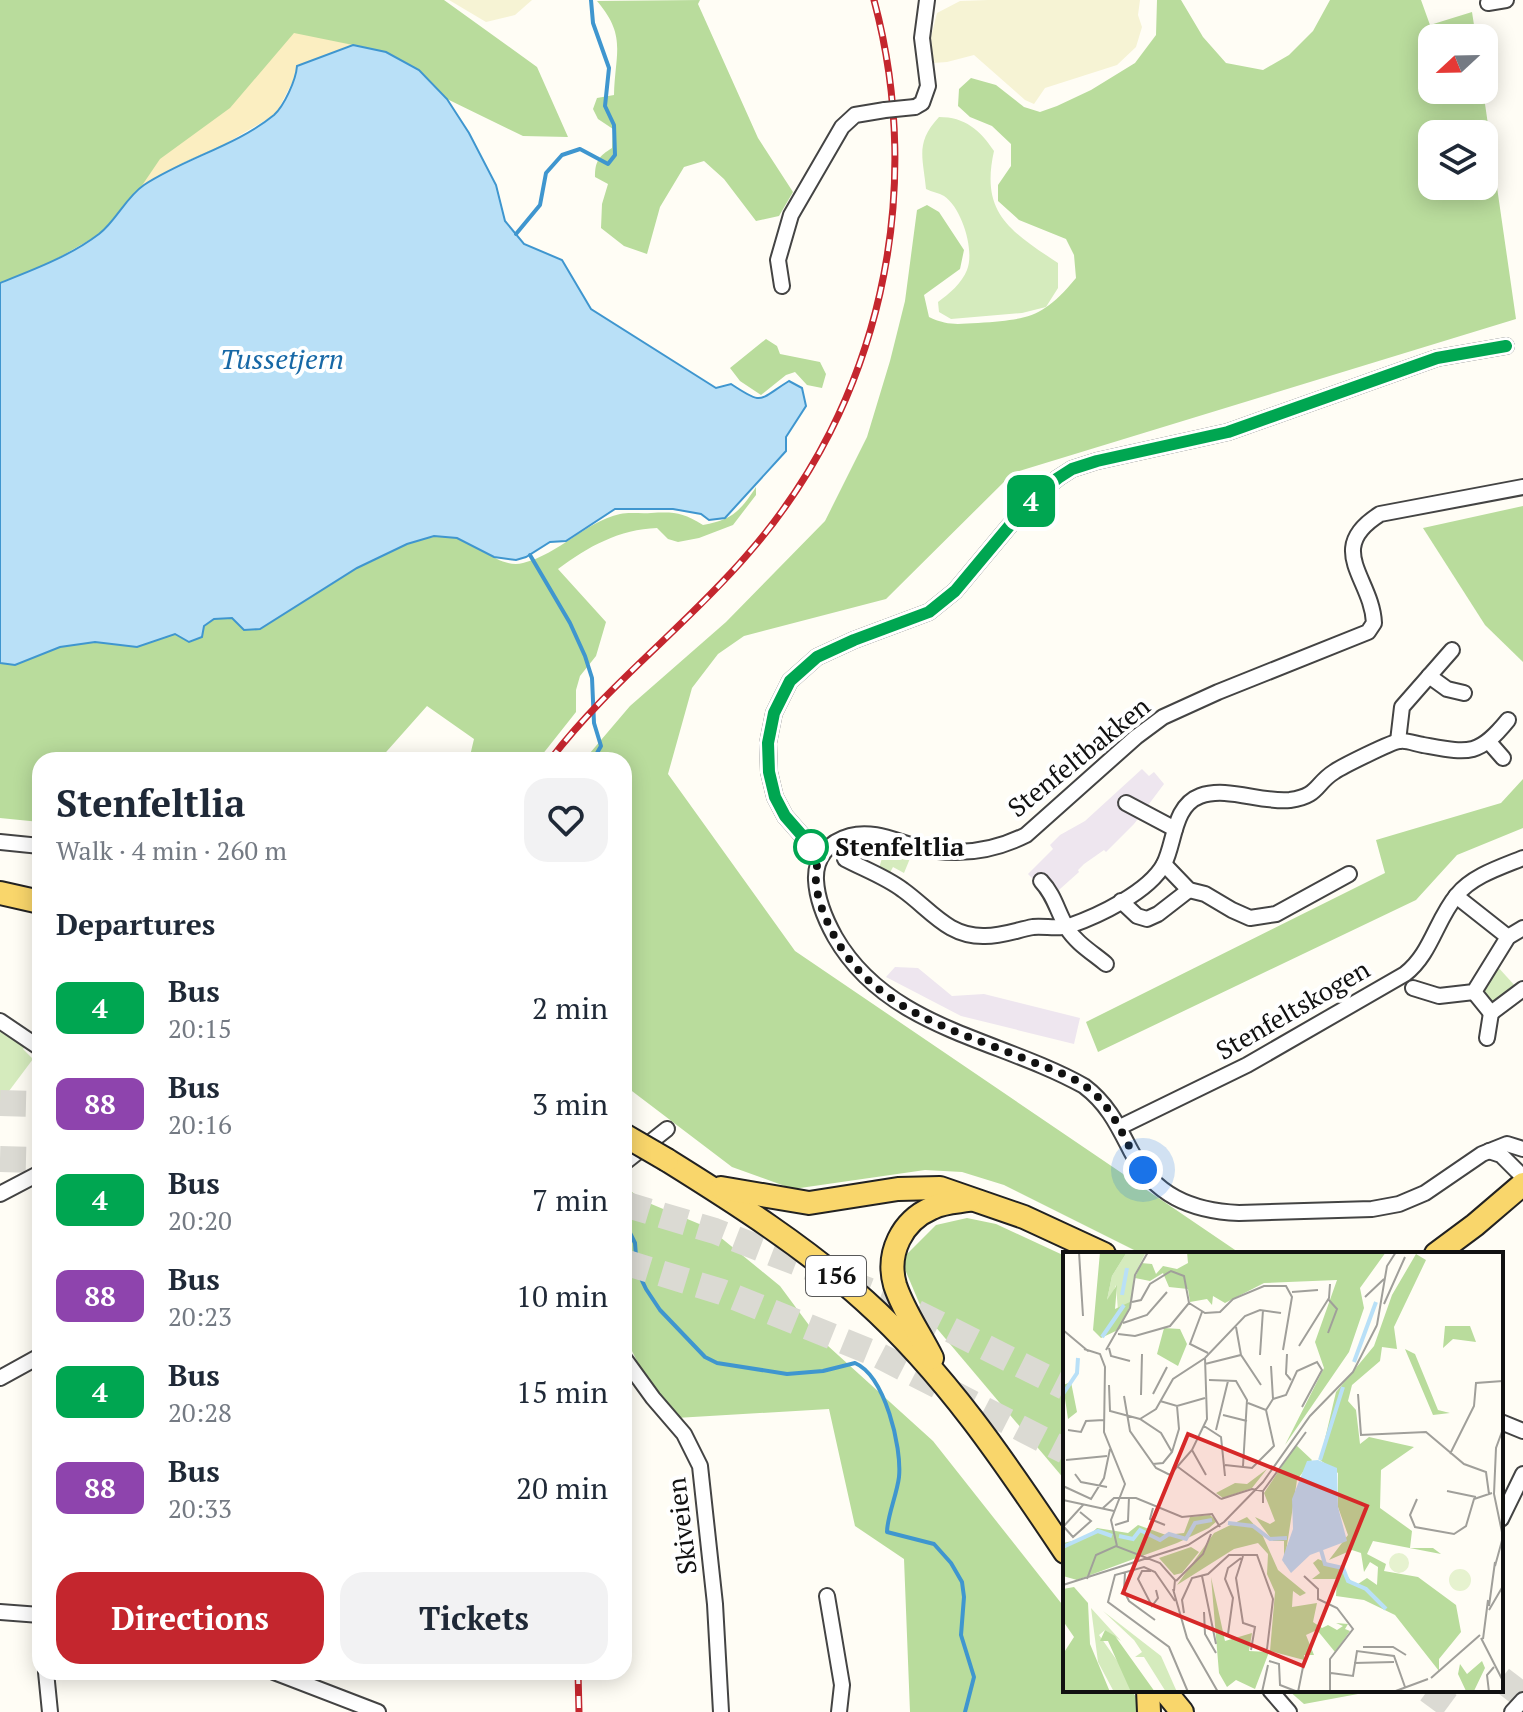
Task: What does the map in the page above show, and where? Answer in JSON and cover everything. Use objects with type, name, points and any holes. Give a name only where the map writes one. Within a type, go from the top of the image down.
[{"type":"main road","points":[[0,893],[32,900]]},
{"type":"main road","name":"156","points":[[632,1140],[766,1224],[842,1281],[901,1336],[948,1387],[994,1447],[1063,1549]]},
{"type":"main road","points":[[1439,1252],[1523,1184]]},
{"type":"main road","name":"156","points":[[708,1185],[809,1203],[920,1187],[940,1188],[1024,1217],[1100,1252]]},
{"type":"main road","name":"156","points":[[948,1387],[898,1293],[893,1258],[899,1236],[918,1216],[943,1204],[975,1199]]},
{"type":"main road","points":[[1148,1692],[1149,1712]]},
{"type":"main road","points":[[1166,1692],[1182,1712]]},
{"type":"street","points":[[782,286],[778,260],[791,215],[842,127],[855,115],[915,107],[922,103],[928,86],[922,38],[927,0]]},
{"type":"street","points":[[1488,3],[1506,0]]},
{"type":"street","points":[[1506,346],[1437,358],[1228,432],[1072,469],[1031,500],[955,591],[929,612],[817,657],[790,681],[774,713],[768,743],[769,772],[775,797],[785,816],[820,856],[816,882],[823,912],[844,951],[877,989],[920,1015],[1084,1086],[1109,1109],[1136,1160],[1157,1186],[1186,1204],[1216,1212],[1372,1209],[1399,1204],[1425,1193],[1489,1151],[1507,1144],[1523,1149]]},
{"type":"street","name":"Stenfeltbakken","points":[[820,856],[835,842],[861,834],[877,835],[942,852],[961,853],[1007,844],[1026,835],[1136,737],[1163,717],[1368,632],[1374,623],[1374,606],[1357,572],[1353,553],[1356,536],[1363,525],[1380,514],[1523,487]]},
{"type":"street","points":[[1398,741],[1402,707],[1452,650]]},
{"type":"street","points":[[1429,676],[1447,689],[1464,693]]},
{"type":"street","points":[[845,859],[902,889],[943,924],[967,935],[1006,935],[1034,927],[1066,927],[1136,893],[1164,864],[1185,808],[1198,797],[1212,792],[1287,800],[1302,797],[1318,790],[1332,772],[1398,741],[1463,751],[1476,749],[1489,742],[1508,720]]},
{"type":"street","points":[[1489,742],[1503,758]]},
{"type":"street","points":[[1126,803],[1175,829]]},
{"type":"street","points":[[0,842],[32,845]]},
{"type":"street","name":"Stenfeltskogen","points":[[1120,1127],[1247,1065],[1405,974],[1422,958],[1456,896],[1471,883],[1523,858]]},
{"type":"street","points":[[1164,864],[1189,890],[1205,894],[1250,918],[1276,914],[1349,874]]},
{"type":"street","points":[[1041,881],[1051,891],[1066,927],[1106,964]]},
{"type":"street","points":[[1121,901],[1137,916],[1147,919],[1189,890]]},
{"type":"street","points":[[1456,896],[1508,937]]},
{"type":"street","points":[[1491,1013],[1474,992],[1508,937],[1523,928]]},
{"type":"street","name":"Stenfeltskogen","points":[[1413,988],[1439,996],[1474,992]]},
{"type":"street","points":[[1487,1038],[1491,1013],[1523,989]]},
{"type":"street","points":[[0,1021],[32,1043]]},
{"type":"street","points":[[632,1157],[667,1129]]},
{"type":"street","points":[[1489,1151],[1501,1155],[1523,1177]]},
{"type":"street","points":[[0,1194],[32,1177]]},
{"type":"street","points":[[0,1378],[32,1360]]},
{"type":"street","name":"Skiveien","points":[[632,1369],[684,1434],[700,1466],[715,1604],[721,1712]]},
{"type":"street","points":[[1503,1423],[1523,1431]]},
{"type":"street","points":[[1503,1515],[1523,1474]]},
{"type":"street","points":[[827,1596],[842,1685],[839,1712]]},
{"type":"street","points":[[0,1612],[32,1614]]},
{"type":"street","points":[[47,1680],[50,1712]]},
{"type":"street","points":[[313,1680],[378,1712]]},
{"type":"street","points":[[1272,1692],[1289,1712]]},
{"type":"street","points":[[1512,1712],[1523,1700]]},
{"type":"shaded area","points":[[449,0],[532,0],[515,15],[486,22]]},
{"type":"shaded area","points":[[1140,0],[1138,15],[1142,27],[1136,47],[1117,65],[1045,88],[1034,104],[1025,100],[974,55],[933,63],[931,37],[937,13],[960,1]]},
{"type":"shaded area","points":[[1142,769],[1149,776],[1154,772],[1164,784],[1134,824],[1106,852],[1104,850],[1084,864],[1051,897],[1028,874],[1053,849],[1050,845],[1060,835],[1085,821]]},
{"type":"shaded area","points":[[895,967],[918,968],[952,996],[984,994],[1080,1018],[1074,1044],[961,1016],[886,977]]},
{"type":"green space","points":[[0,0],[444,0],[537,67],[568,137],[523,136],[447,99],[419,70],[386,52],[353,45],[296,75],[225,144],[184,162],[141,187],[100,234],[44,266],[0,283]]},
{"type":"green space","points":[[700,0],[698,4],[758,138],[793,192],[779,216],[756,221],[724,179],[704,161],[684,167],[660,207],[647,254],[624,246],[601,228],[602,204],[608,184],[595,177],[595,171],[599,160],[612,148],[613,129],[598,119],[593,109],[597,98],[614,95],[617,45],[612,25],[597,1]]},
{"type":"green space","points":[[1157,0],[1181,0],[1203,37],[1226,63],[1263,70],[1289,55],[1313,31],[1330,0],[1421,0],[1430,24],[1418,24],[1418,104],[1485,104],[1487,120],[1418,120],[1418,200],[1498,200],[1498,194],[1516,319],[1013,473],[886,599],[744,636],[718,654],[692,688],[668,774],[795,951],[1238,1252],[1138,1252],[1004,1185],[962,1172],[925,1170],[793,1189],[732,1167],[632,1091],[632,752],[591,752],[630,706],[726,622],[825,521],[867,437],[890,361],[905,301],[917,210],[927,205],[939,212],[964,250],[960,269],[924,295],[929,317],[936,320],[958,324],[1022,318],[1053,302],[1076,278],[1074,255],[1066,239],[1019,220],[998,201],[998,185],[1011,166],[1011,144],[992,126],[970,117],[958,106],[959,89],[971,78],[996,85],[1024,107],[1040,112],[1091,90],[1135,63],[1156,35]]},
{"type":"green space","points":[[1472,12],[1474,24],[1433,24]]},
{"type":"green space","points":[[939,117],[964,122],[989,144],[994,151],[991,190],[995,205],[1013,230],[1058,263],[1058,288],[1046,307],[1022,313],[951,319],[939,312],[938,302],[965,275],[969,252],[965,230],[956,210],[944,196],[926,189],[922,151],[926,135]]},
{"type":"green space","points":[[766,339],[777,346],[780,354],[820,362],[826,374],[822,388],[807,385],[795,372],[786,375],[761,395],[740,381],[730,368]]},
{"type":"green space","points":[[756,487],[756,495],[733,525],[678,542],[668,539],[657,528],[630,532],[580,553],[558,569],[606,622],[596,656],[580,676],[576,690],[576,712],[544,752],[471,752],[474,739],[427,706],[386,752],[32,752],[32,821],[0,818],[0,663],[15,665],[60,647],[95,642],[137,647],[163,636],[204,626],[214,619],[232,618],[244,629],[260,629],[355,568],[410,543],[435,537],[456,537],[497,559],[514,564],[536,559],[595,524],[620,514],[672,513],[703,525],[728,517],[745,503]]},
{"type":"green space","points":[[1523,506],[1523,662],[1485,625],[1423,528]]},
{"type":"green space","points":[[1523,779],[1523,828],[1457,855],[1416,900],[1098,1052],[1086,1022],[1385,873],[1376,840],[1501,803]]},
{"type":"green space","points":[[885,848],[911,856],[904,873],[893,867],[886,880],[877,875]]},
{"type":"green space","points":[[1497,966],[1516,987],[1493,1006],[1481,991]]},
{"type":"green space","points":[[0,1030],[25,1047],[23,1049],[32,1060],[0,1103]]},
{"type":"green space","points":[[632,1192],[644,1201],[709,1228],[780,1286],[817,1336],[933,1441],[1063,1605],[1063,1692],[1132,1692],[1151,1712],[910,1712],[904,1559],[855,1526],[829,1409],[676,1418],[632,1351]]},
{"type":"green space","points":[[967,1218],[996,1224],[1063,1255],[1063,1478],[923,1312],[901,1260],[936,1225]]},
{"type":"green space","points":[[1290,1692],[1358,1694],[1304,1704]]},
{"type":"sand","points":[[294,33],[353,45],[307,62],[296,75],[276,114],[141,187],[160,159],[230,108]]},
{"type":"water","name":"Tussetjern","points":[[353,45],[386,52],[419,70],[447,99],[496,185],[505,221],[524,244],[562,260],[591,309],[716,388],[731,384],[761,398],[789,381],[802,388],[806,406],[786,437],[786,451],[725,518],[709,520],[701,514],[673,509],[615,509],[566,541],[550,542],[516,560],[494,557],[457,538],[434,536],[407,544],[357,568],[260,629],[244,630],[232,618],[214,619],[204,626],[202,637],[189,642],[175,634],[137,647],[95,642],[60,647],[15,665],[0,663],[0,283],[51,262],[88,242],[105,229],[144,185],[243,135],[274,115],[289,92],[297,66]]},
{"type":"waterway","points":[[516,234],[540,205],[546,173],[562,155],[580,149],[608,164],[615,155],[614,125],[605,106],[609,68],[593,23],[591,0]]},
{"type":"waterway","points":[[530,555],[570,623],[585,656],[592,678],[594,723],[601,746],[598,752]]},
{"type":"waterway","points":[[632,1237],[637,1270],[646,1289],[660,1310],[705,1357],[717,1363],[787,1374],[823,1371],[855,1363],[866,1370],[875,1382],[889,1414],[898,1448],[899,1477],[887,1532],[934,1544],[951,1563],[962,1582],[961,1635],[974,1677],[965,1712]]},
{"type":"tunnel","points":[[0,1103],[32,1104]]},
{"type":"tunnel","points":[[0,1159],[32,1160]]},
{"type":"tunnel","points":[[632,1206],[715,1231],[883,1296],[1063,1386]]},
{"type":"tunnel","points":[[632,1264],[722,1292],[878,1355],[1063,1450]]},
{"type":"tunnel","points":[[1503,1681],[1523,1696]]},
{"type":"tunnel","points":[[1431,1692],[1458,1712]]},
{"type":"railway","points":[[557,752],[621,681],[723,581],[793,496],[830,432],[859,364],[880,294],[892,221],[895,147],[889,73],[874,0]]},
{"type":"railway","points":[[578,1680],[579,1712]]},
{"type":"bus line","name":"4","points":[[820,856],[802,838],[779,806],[771,785],[768,743],[774,713],[790,681],[817,657],[929,612],[955,591],[1031,500],[1072,469],[1228,432],[1437,358],[1506,346]]},
{"type":"place","name":"Stenfeltlia","points":[[811,847]]},
{"type":"route","points":[[811,847],[809,845],[820,856],[816,882],[823,912],[844,951],[868,981],[907,1009],[1084,1086],[1109,1109],[1143,1170]]}]
